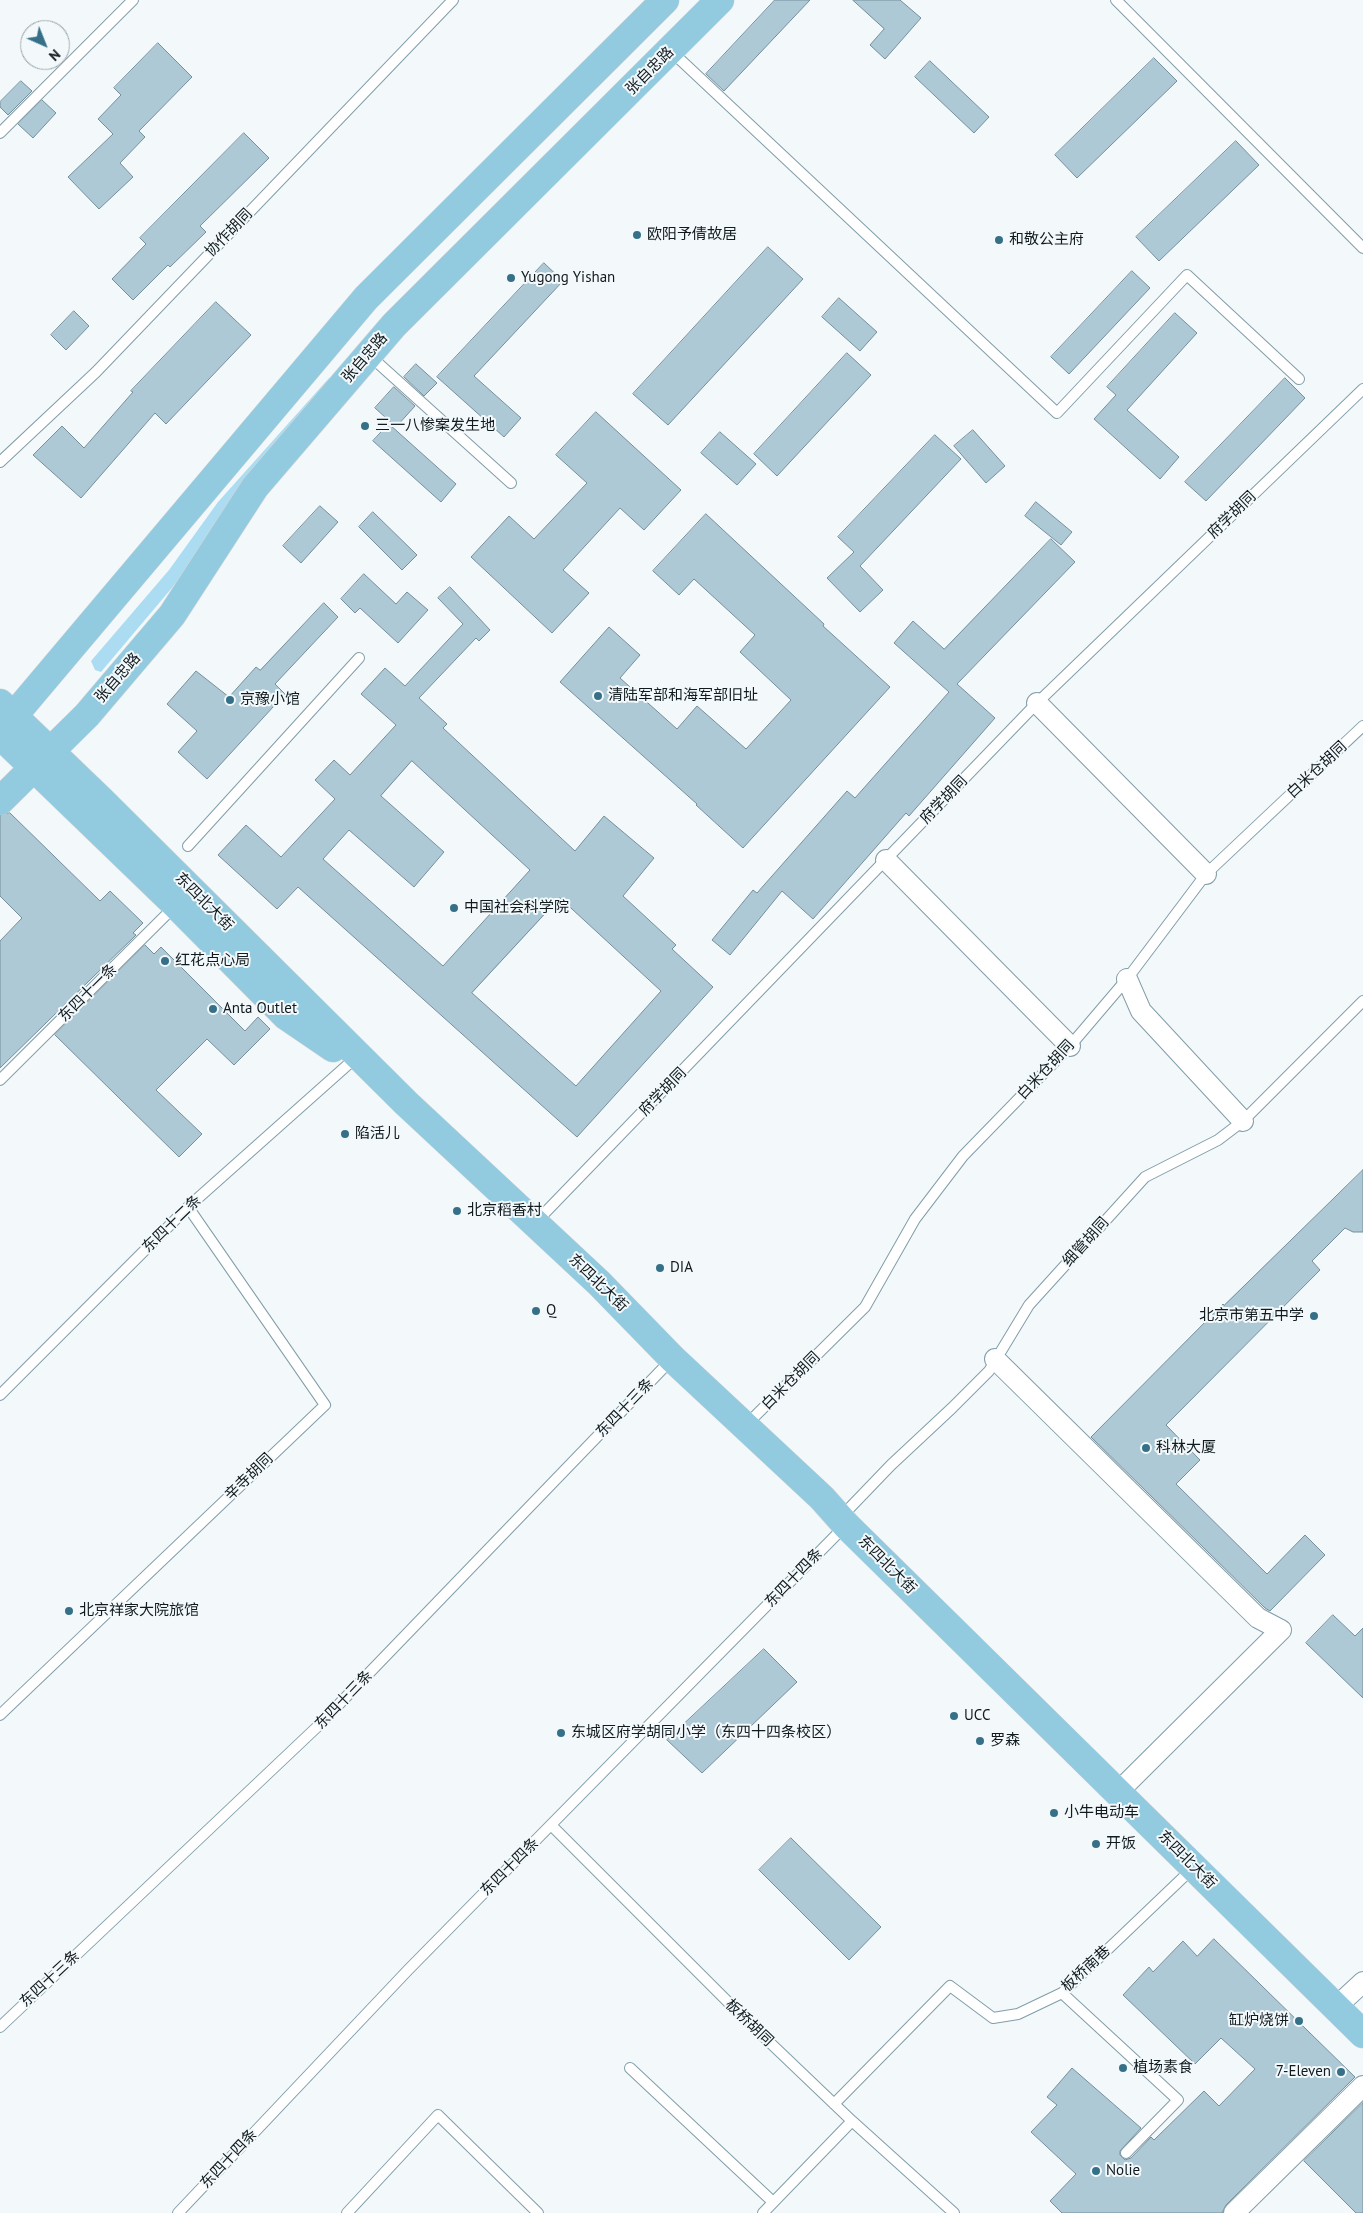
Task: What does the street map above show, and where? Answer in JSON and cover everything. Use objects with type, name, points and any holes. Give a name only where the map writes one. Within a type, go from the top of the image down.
[{"type":"main road","points":[[4,722],[366,298],[665,0]]},
{"type":"main road","name":"张自忠路","points":[[0,801],[87,715],[172,615],[255,487],[394,325],[671,51],[720,0]]},
{"type":"main road","name":"东四北大街","points":[[4,722],[599,1283],[673,1358],[843,1521],[1363,2034]]},
{"type":"main road","name":"东四北大街","points":[[42,759],[176,905],[286,1016],[406,1103]]},
{"type":"street","points":[[1037,703],[1206,874]]},
{"type":"street","points":[[886,860],[1070,1046]]},
{"type":"street","points":[[1127,979],[1141,1011],[1243,1121]]},
{"type":"street","points":[[995,1359],[1258,1618],[1282,1630],[1118,1792]]},
{"type":"street","points":[[1336,2007],[1363,1982]]},
{"type":"street","points":[[1234,2213],[1363,2086]]},
{"type":"lane","points":[[0,134],[133,0]]},
{"type":"lane","name":"协作胡同","points":[[0,462],[96,372],[454,0]]},
{"type":"lane","points":[[1116,0],[1363,248]]},
{"type":"lane","points":[[671,51],[1057,413],[1187,276],[1299,379]]},
{"type":"lane","points":[[368,354],[511,483]]},
{"type":"lane","name":"府学胡同","points":[[536,1223],[1037,703],[1363,388]]},
{"type":"lane","points":[[188,846],[358,658]]},
{"type":"lane","name":"白米仓胡同","points":[[746,1426],[864,1307],[915,1219],[963,1156],[1070,1046],[1127,979],[1206,874],[1363,726]]},
{"type":"lane","name":"东四十一条","points":[[0,1080],[176,905]]},
{"type":"lane","name":"细管胡同","points":[[843,1521],[890,1464],[989,1370],[1029,1305],[1145,1177],[1218,1140],[1243,1121],[1363,1001]]},
{"type":"lane","name":"东四十二条","points":[[0,1394],[188,1207],[352,1062]]},
{"type":"lane","name":"辛寺胡同","points":[[0,1715],[325,1405],[188,1207]]},
{"type":"lane","name":"东四十三条","points":[[0,2027],[318,1727],[673,1358]]},
{"type":"lane","name":"东四十四条","points":[[178,2213],[408,1970],[552,1826],[843,1521]]},
{"type":"lane","name":"板桥胡同","points":[[552,1826],[740,2014],[852,2121],[954,2213]]},
{"type":"lane","name":"板桥南巷","points":[[834,2104],[950,1986],[994,2018],[1018,2014],[1062,1993],[1194,1867]]},
{"type":"lane","points":[[1062,1993],[1178,2100],[1126,2153]]},
{"type":"lane","points":[[630,2068],[773,2202]]},
{"type":"lane","points":[[347,2213],[438,2115],[538,2213]]},
{"type":"lane","points":[[763,2213],[852,2121]]},
{"type":"shaded area","points":[[329,378],[331,383],[171,589],[101,672],[95,670],[91,661],[169,570],[218,502]]},
{"type":"building","points":[[775,0],[810,0],[724,91],[706,74]]},
{"type":"building","points":[[853,0],[900,0],[921,18],[885,59],[870,45],[884,29]]},
{"type":"building","points":[[158,43],[192,77],[139,131],[145,137],[120,163],[133,177],[99,209],[68,177],[113,134],[98,119],[121,95],[114,88]]},
{"type":"building","points":[[1154,58],[1177,81],[1077,178],[1055,155]]},
{"type":"building","points":[[930,61],[989,117],[974,133],[915,77]]},
{"type":"building","points":[[21,81],[32,91],[8,115],[0,107],[0,102]]},
{"type":"building","points":[[42,100],[56,113],[33,138],[18,124]]},
{"type":"building","points":[[244,133],[269,158],[200,226],[206,232],[170,267],[168,265],[133,300],[112,279],[146,244],[140,238]]},
{"type":"building","points":[[1236,141],[1259,165],[1159,261],[1136,237]]},
{"type":"building","points":[[768,247],[803,279],[668,425],[633,394]]},
{"type":"building","points":[[544,263],[563,281],[474,376],[521,418],[504,437],[437,377]]},
{"type":"building","points":[[1132,271],[1150,288],[1069,374],[1051,357]]},
{"type":"building","points":[[839,298],[877,332],[860,351],[822,317]]},
{"type":"building","points":[[216,302],[251,335],[166,424],[155,413],[81,498],[33,455],[62,426],[84,448],[133,392],[131,391]]},
{"type":"building","points":[[74,311],[89,326],[66,350],[51,335]]},
{"type":"building","points":[[1175,313],[1197,333],[1127,410],[1179,457],[1160,479],[1094,419],[1116,395],[1107,387]]},
{"type":"building","points":[[847,353],[871,375],[777,476],[754,454]]},
{"type":"building","points":[[416,364],[437,383],[424,396],[404,377]]},
{"type":"building","points":[[1285,378],[1305,398],[1206,501],[1185,482]]},
{"type":"building","points":[[394,387],[415,406],[396,427],[375,408]]},
{"type":"building","points":[[596,412],[681,490],[644,530],[620,508],[563,570],[589,593],[552,633],[471,557],[509,516],[534,539],[587,483],[556,455]]},
{"type":"building","points":[[389,424],[456,484],[441,502],[373,441]]},
{"type":"building","points":[[973,430],[1005,466],[986,483],[954,446]]},
{"type":"building","points":[[720,432],[756,464],[737,485],[701,453]]},
{"type":"building","points":[[935,435],[961,459],[860,566],[883,590],[860,612],[827,578],[854,552],[838,537]]},
{"type":"building","points":[[1036,502],[1072,532],[1061,545],[1025,516]]},
{"type":"building","points":[[320,506],[338,522],[301,563],[283,546]]},
{"type":"building","points":[[373,512],[417,555],[402,570],[359,527]]},
{"type":"building","points":[[706,514],[890,687],[743,848],[697,804],[560,682],[609,627],[640,655],[620,678],[677,729],[697,706],[746,749],[791,700],[740,652],[755,635],[694,579],[679,595],[653,571]]},
{"type":"building","points":[[1051,539],[1075,562],[957,684],[995,718],[909,816],[906,813],[813,919],[782,891],[730,955],[712,940],[753,890],[757,893],[847,791],[855,798],[949,692],[894,643],[913,621],[944,649]]},
{"type":"building","points":[[364,574],[396,604],[407,592],[428,610],[398,643],[360,608],[355,613],[341,599]]},
{"type":"building","points":[[450,587],[490,630],[479,641],[476,638],[419,698],[447,724],[443,728],[575,851],[604,816],[654,858],[623,896],[676,945],[672,949],[713,987],[577,1137],[298,887],[277,909],[218,855],[246,825],[281,857],[335,799],[315,780],[334,760],[350,775],[396,725],[361,694],[385,668],[405,686],[463,624],[438,598]],"holes":[[[412,761],[530,870],[443,966],[323,859],[349,830],[414,887],[444,852],[381,796]],[[560,898],[661,991],[576,1086],[472,993]]]},
{"type":"building","points":[[324,603],[338,617],[275,684],[285,694],[207,779],[178,752],[197,731],[167,704],[196,671],[229,697],[256,667],[260,670]]},
{"type":"building","points":[[10,813],[100,901],[110,891],[143,923],[133,933],[136,935],[0,1068],[0,941],[22,918],[0,896],[0,816]]},
{"type":"building","points":[[145,945],[154,954],[161,947],[245,1031],[258,1017],[270,1029],[234,1065],[207,1039],[156,1090],[202,1134],[179,1157],[55,1035]]},
{"type":"building","name":"科林大厦","points":[[1363,1170],[1363,1232],[1353,1232],[1345,1228],[1312,1261],[1320,1270],[1166,1425],[1200,1460],[1176,1484],[1267,1574],[1305,1535],[1325,1555],[1270,1611],[1091,1437],[1223,1304]]},
{"type":"building","points":[[1333,1615],[1355,1636],[1363,1628],[1363,1698],[1306,1643]]},
{"type":"building","points":[[764,1649],[797,1682],[702,1773],[667,1740]]},
{"type":"building","points":[[791,1838],[881,1927],[849,1960],[759,1870]]},
{"type":"building","points":[[1214,1939],[1355,2077],[1226,2205],[1222,2213],[1062,2213],[1050,2201],[1076,2174],[1031,2132],[1057,2105],[1047,2097],[1072,2068],[1141,2128],[1120,2151],[1120,2155],[1125,2160],[1131,2158],[1151,2137],[1154,2140],[1204,2091],[1219,2106],[1255,2069],[1221,2038],[1195,2064],[1123,1995],[1149,1967],[1153,1972],[1183,1941],[1197,1956]]},
{"type":"building","points":[[1363,2103],[1363,2213],[1356,2213],[1304,2161]]},
{"type":"place","name":"欧阳予倩故居","points":[[637,235]]},
{"type":"place","name":"和敬公主府","points":[[999,240]]},
{"type":"place","name":"Yugong Yishan","points":[[511,278]]},
{"type":"place","name":"三一八惨案发生地","points":[[365,426]]},
{"type":"place","name":"清陆军部和海军部旧址","points":[[598,696]]},
{"type":"place","name":"京豫小馆","points":[[230,700]]},
{"type":"place","name":"中国社会科学院","points":[[454,908]]},
{"type":"place","name":"红花点心局","points":[[165,961]]},
{"type":"place","name":"Anta Outlet","points":[[213,1009]]},
{"type":"place","name":"陷活儿","points":[[345,1134]]},
{"type":"place","name":"北京稻香村","points":[[457,1211]]},
{"type":"place","name":"DIA","points":[[660,1268]]},
{"type":"place","name":"Q","points":[[536,1311]]},
{"type":"place","name":"北京市第五中学","points":[[1314,1316]]},
{"type":"place","name":"科林大厦","points":[[1146,1448]]},
{"type":"place","name":"北京祥家大院旅馆","points":[[69,1611]]},
{"type":"place","name":"UCC","points":[[954,1716]]},
{"type":"place","name":"东城区府学胡同小学（东四十四条校区）","points":[[561,1733]]},
{"type":"place","name":"罗森","points":[[980,1741]]},
{"type":"place","name":"小牛电动车","points":[[1054,1813]]},
{"type":"place","name":"开饭","points":[[1096,1844]]},
{"type":"place","name":"缸炉烧饼","points":[[1299,2021]]},
{"type":"place","name":"植场素食","points":[[1123,2068]]},
{"type":"place","name":"7-Eleven","points":[[1341,2072]]},
{"type":"place","name":"Nolie","points":[[1096,2171]]}]
